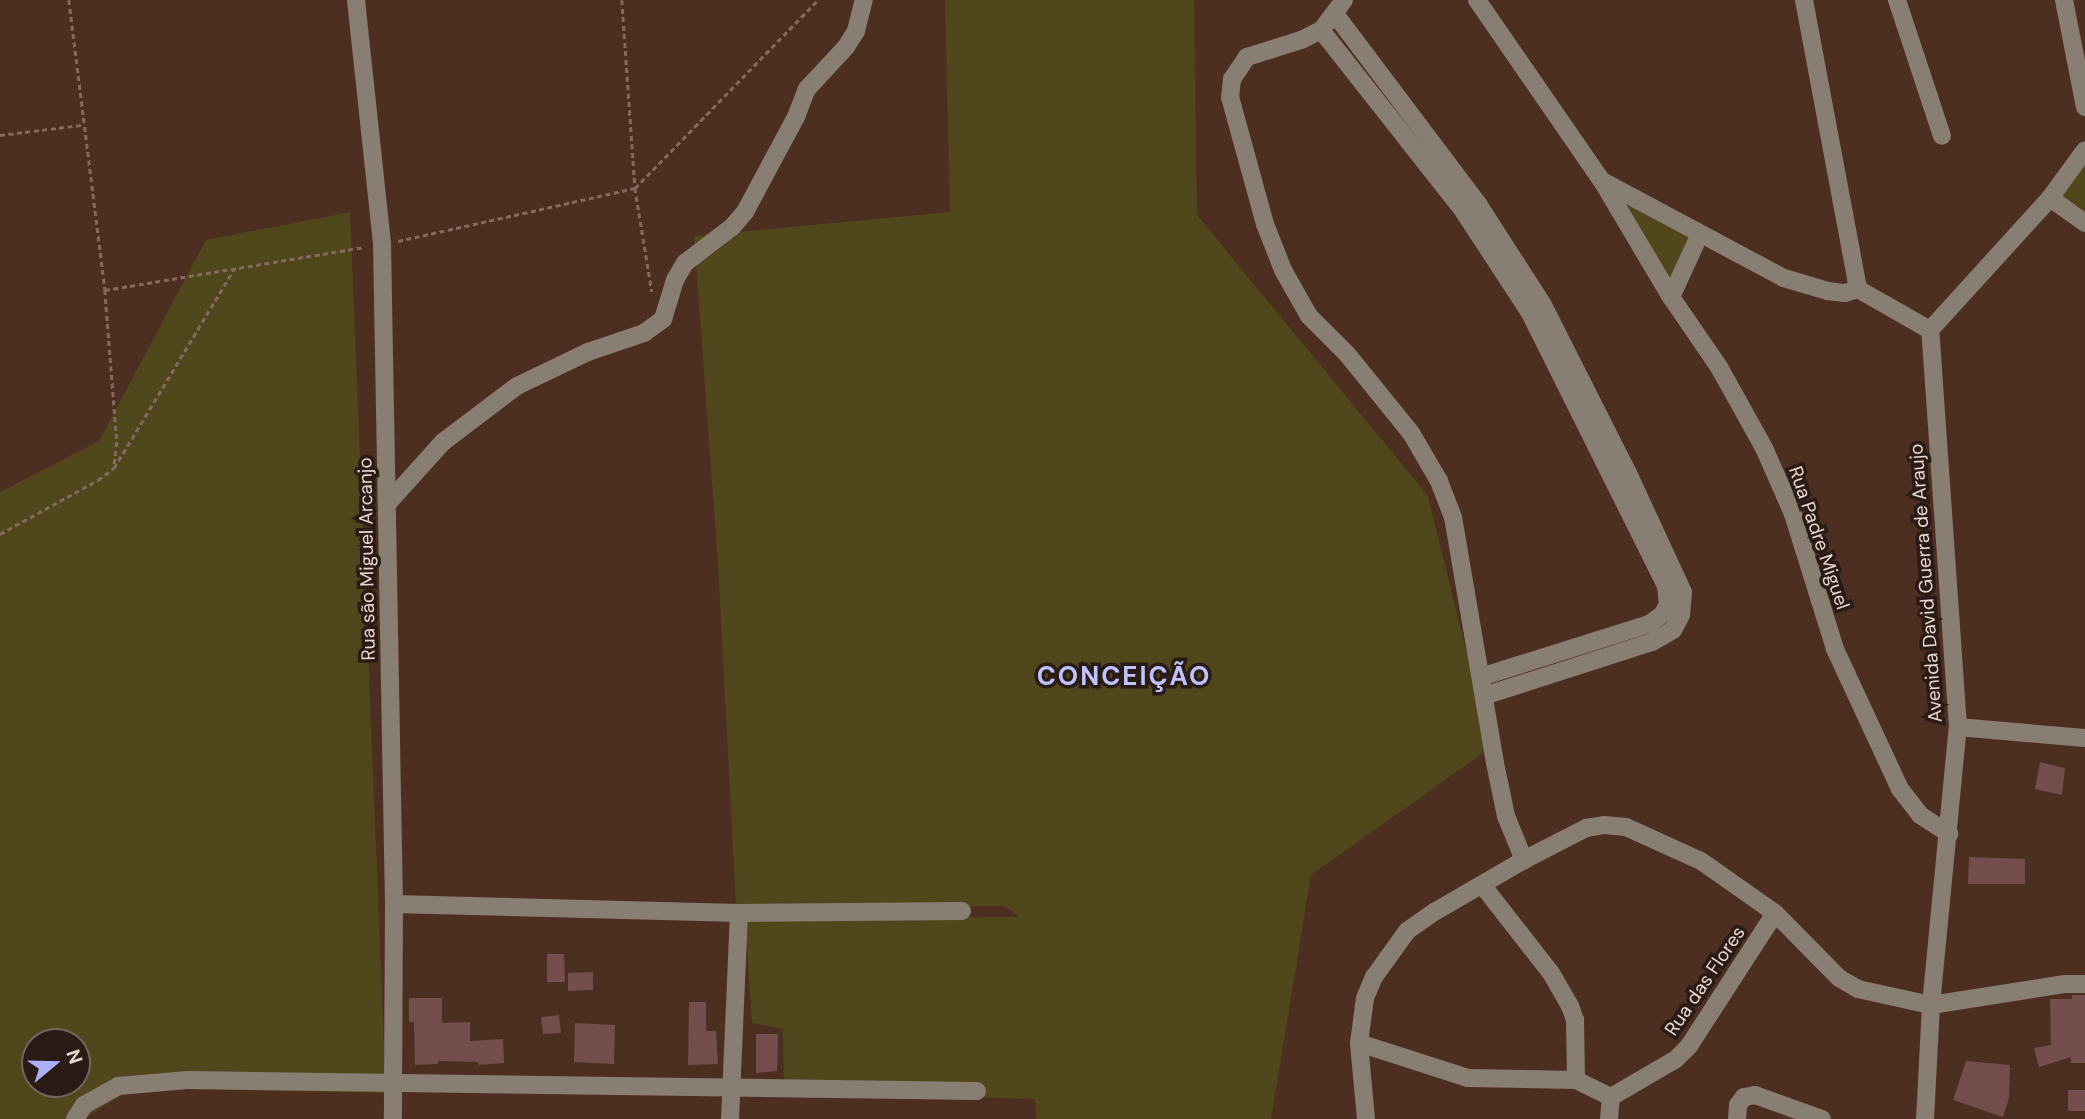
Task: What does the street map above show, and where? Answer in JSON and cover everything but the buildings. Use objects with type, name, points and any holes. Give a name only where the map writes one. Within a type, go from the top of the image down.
[{"type":"street","name":"Rua são Miguel Arcanjo","points":[[356,0],[382,244],[394,904],[393,1119]]},
{"type":"street","points":[[388,503],[443,442],[517,386],[588,352],[643,333],[663,319],[675,280],[685,262],[732,227],[745,212],[790,128],[807,89],[846,47],[856,31],[864,0]]},
{"type":"street","name":"Rua Padre Miguel","points":[[1477,0],[1602,181],[1671,297],[1719,366],[1764,449],[1793,514],[1836,649],[1900,789],[1920,815],[1949,834]]},
{"type":"street","points":[[1804,0],[1858,289]]},
{"type":"street","points":[[1897,0],[1942,136]]},
{"type":"street","points":[[2064,0],[2085,107]]},
{"type":"street","points":[[1484,696],[1652,642],[1673,630],[1681,615],[1683,592],[1628,471],[1543,305],[1470,193],[1340,7],[1321,30],[1301,40],[1247,57],[1238,67],[1232,79],[1230,97],[1237,131],[1265,224],[1283,270],[1303,304],[1411,433],[1438,481],[1453,517],[1484,696],[1506,816],[1524,860]]},
{"type":"street","points":[[1321,30],[1464,212],[1530,313],[1666,586],[1668,604],[1663,614],[1649,624],[1481,677]]},
{"type":"street","points":[[1602,181],[1784,278],[1828,291],[1845,292],[1858,289],[1930,330],[2050,198],[2085,150]]},
{"type":"street","points":[[2050,198],[2085,223]]},
{"type":"street","points":[[1671,297],[1700,234]]},
{"type":"street","name":"Avenida David Guerra de Araujo","points":[[1925,1119],[1931,1005],[1958,727],[1930,330]]},
{"type":"street","points":[[1958,727],[2085,738]]},
{"type":"street","points":[[1366,1119],[1359,1043],[1365,998],[1374,977],[1408,931],[1436,911],[1524,860],[1586,828],[1604,825],[1626,827],[1701,861],[1775,913],[1839,978],[1858,989],[1931,1005],[2065,984],[2085,984]]},
{"type":"street","points":[[1483,886],[1528,942],[1570,1006],[1575,1020],[1576,1080]]},
{"type":"street","points":[[394,904],[739,912],[962,911]]},
{"type":"street","points":[[730,1119],[729,1088],[739,912]]},
{"type":"street","name":"Rua das Flores","points":[[1611,1097],[1676,1059],[1689,1046],[1775,913]]},
{"type":"street","points":[[1359,1043],[1468,1078],[1576,1080],[1611,1097],[1609,1119]]},
{"type":"street","points":[[75,1119],[85,1105],[118,1086],[188,1080],[393,1086],[976,1091]]},
{"type":"street","points":[[1737,1119],[1738,1105],[1744,1097],[1755,1095],[1822,1119]]},
{"type":"path","points":[[69,0],[82,125],[105,290],[117,442],[114,468]]},
{"type":"path","points":[[622,0],[635,188],[653,297]]},
{"type":"path","points":[[105,290],[382,244],[635,188],[818,0]]},
{"type":"path","points":[[0,135],[82,125]]},
{"type":"path","points":[[0,534],[77,492],[114,468],[235,268]]},
{"type":"shaded area","points":[[945,0],[1194,0],[1197,215],[1428,496],[1490,748],[1311,875],[1271,1119],[1036,1119],[1035,1099],[784,1092],[783,1029],[752,1023],[745,918],[1019,917],[1005,906],[736,906],[718,564],[694,236],[950,212]]},
{"type":"shaded area","points":[[2085,152],[2085,233],[2043,204]]},
{"type":"shaded area","points":[[1605,188],[1711,234],[1671,291]]},
{"type":"shaded area","points":[[350,212],[386,1093],[133,1088],[83,1119],[0,1119],[0,492],[99,441],[206,240]]},
{"type":"district","name":"CONCEIÇÃO","points":[[1124,677]]}]
